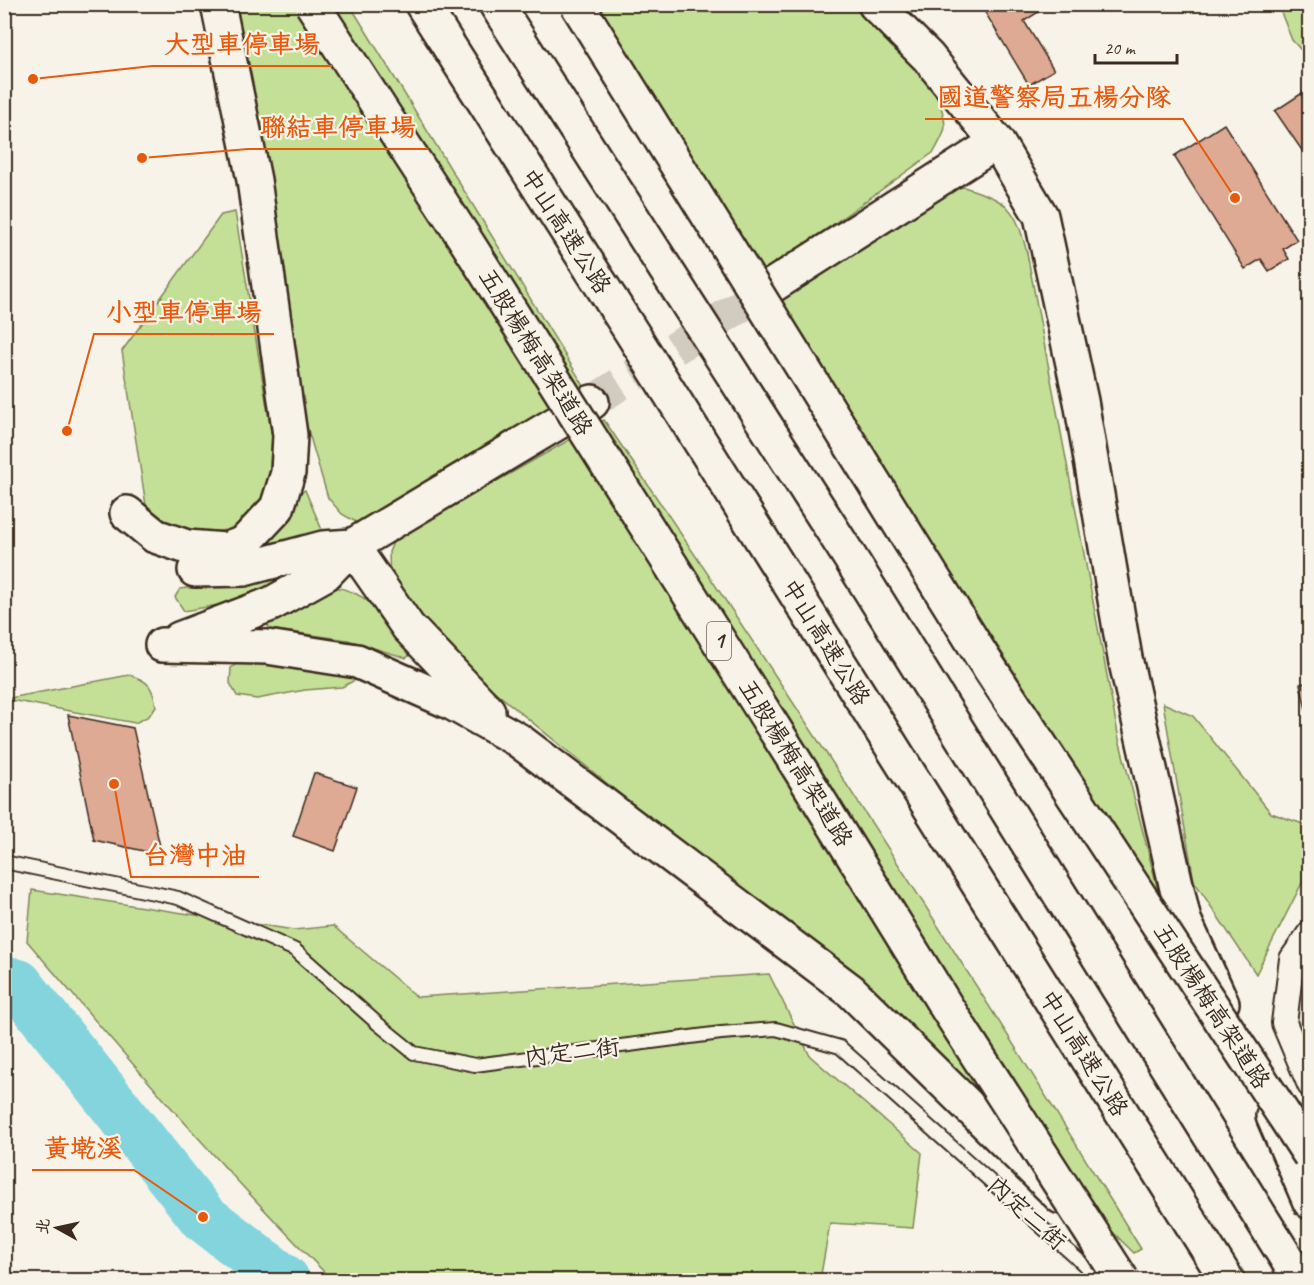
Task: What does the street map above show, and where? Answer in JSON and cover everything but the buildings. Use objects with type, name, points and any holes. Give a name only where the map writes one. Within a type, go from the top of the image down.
[{"type":"highway","points":[[218,4],[254,180],[290,435],[288,473],[277,508],[244,543],[225,550],[187,547],[155,536],[127,513],[158,551],[188,570],[244,569],[323,548],[352,546]]},
{"type":"highway","name":"五股楊梅高架道路","points":[[312,4],[463,236],[801,771],[946,1008],[1122,1281]]},
{"type":"highway","name":"中山高速公路","points":[[422,4],[632,333],[1227,1281]]},
{"type":"highway","points":[[495,4],[849,556],[1300,1281]]},
{"type":"highway","name":"五股楊梅高架道路","points":[[577,4],[981,655],[1310,1155]]},
{"type":"highway","points":[[875,4],[928,57],[997,142],[1041,216],[1081,401],[1125,658],[1184,920],[1310,1202]]},
{"type":"highway","points":[[770,287],[997,142]]},
{"type":"highway","points":[[592,402],[352,546],[325,574],[271,604],[162,645],[267,647],[357,661],[452,703],[518,740],[851,991],[1102,1237],[1137,1281]]},
{"type":"highway","points":[[352,546],[408,627],[518,740]]},
{"type":"street","points":[[1310,933],[1292,959],[1284,1023],[1310,1085]]},
{"type":"lane","name":"內定二街","points":[[4,862],[178,898],[295,950],[414,1053],[475,1065],[721,1033],[776,1029],[840,1047],[1101,1281]]},
{"type":"green space","points":[[230,5],[350,5],[584,386],[368,521],[356,522],[342,514],[328,498],[301,406]]},
{"type":"green space","points":[[588,5],[852,5],[895,44],[923,75],[934,91],[941,109],[944,132],[934,152],[761,276]]},
{"type":"green space","points":[[1278,5],[1309,5],[1309,59],[1292,40]]},
{"type":"green space","points":[[964,187],[1001,202],[1014,215],[1023,237],[1119,739],[1160,898],[777,304],[914,205],[939,191]]},
{"type":"green space","points":[[235,212],[272,438],[269,481],[258,513],[234,529],[205,533],[171,525],[146,505],[122,351],[221,215]]},
{"type":"green space","points":[[604,420],[877,831],[1141,1249],[1134,1253],[834,957],[620,794],[445,651],[390,584],[389,552],[394,540]]},
{"type":"green space","points":[[305,490],[322,530],[318,536],[256,551],[287,523],[298,494]]},
{"type":"green space","points":[[296,568],[298,579],[252,599],[184,611],[175,597],[180,589],[247,580]]},
{"type":"green space","points":[[333,587],[359,595],[369,602],[414,653],[406,658],[348,640],[269,629],[267,621]]},
{"type":"green space","points":[[243,659],[351,671],[357,679],[342,687],[305,690],[257,699],[237,696],[230,683],[231,668]]},
{"type":"green space","points":[[129,675],[141,679],[148,685],[156,706],[149,716],[135,723],[5,699]]},
{"type":"green space","points":[[1163,703],[1193,716],[1271,813],[1309,826],[1309,869],[1256,974],[1194,881]]},
{"type":"green space","points":[[32,890],[294,930],[333,926],[417,997],[769,974],[810,1056],[922,1153],[913,1228],[830,1223],[820,1280],[332,1280],[215,1156],[27,941]]},
{"type":"waterway","points":[[4,980],[18,984],[203,1217],[285,1280]]},
{"type":"tunnel","points":[[592,402],[770,287]]},
{"type":"place","name":"大型車停車場","points":[[33,79]]},
{"type":"place","name":"聯結車停車場","points":[[142,158]]},
{"type":"place","name":"國道警察局五楊分隊","points":[[1235,198]]},
{"type":"place","name":"小型車停車場","points":[[67,431]]},
{"type":"place","name":"台灣中油","points":[[114,784]]},
{"type":"place","name":"黃墘溪","points":[[203,1217]]}]
